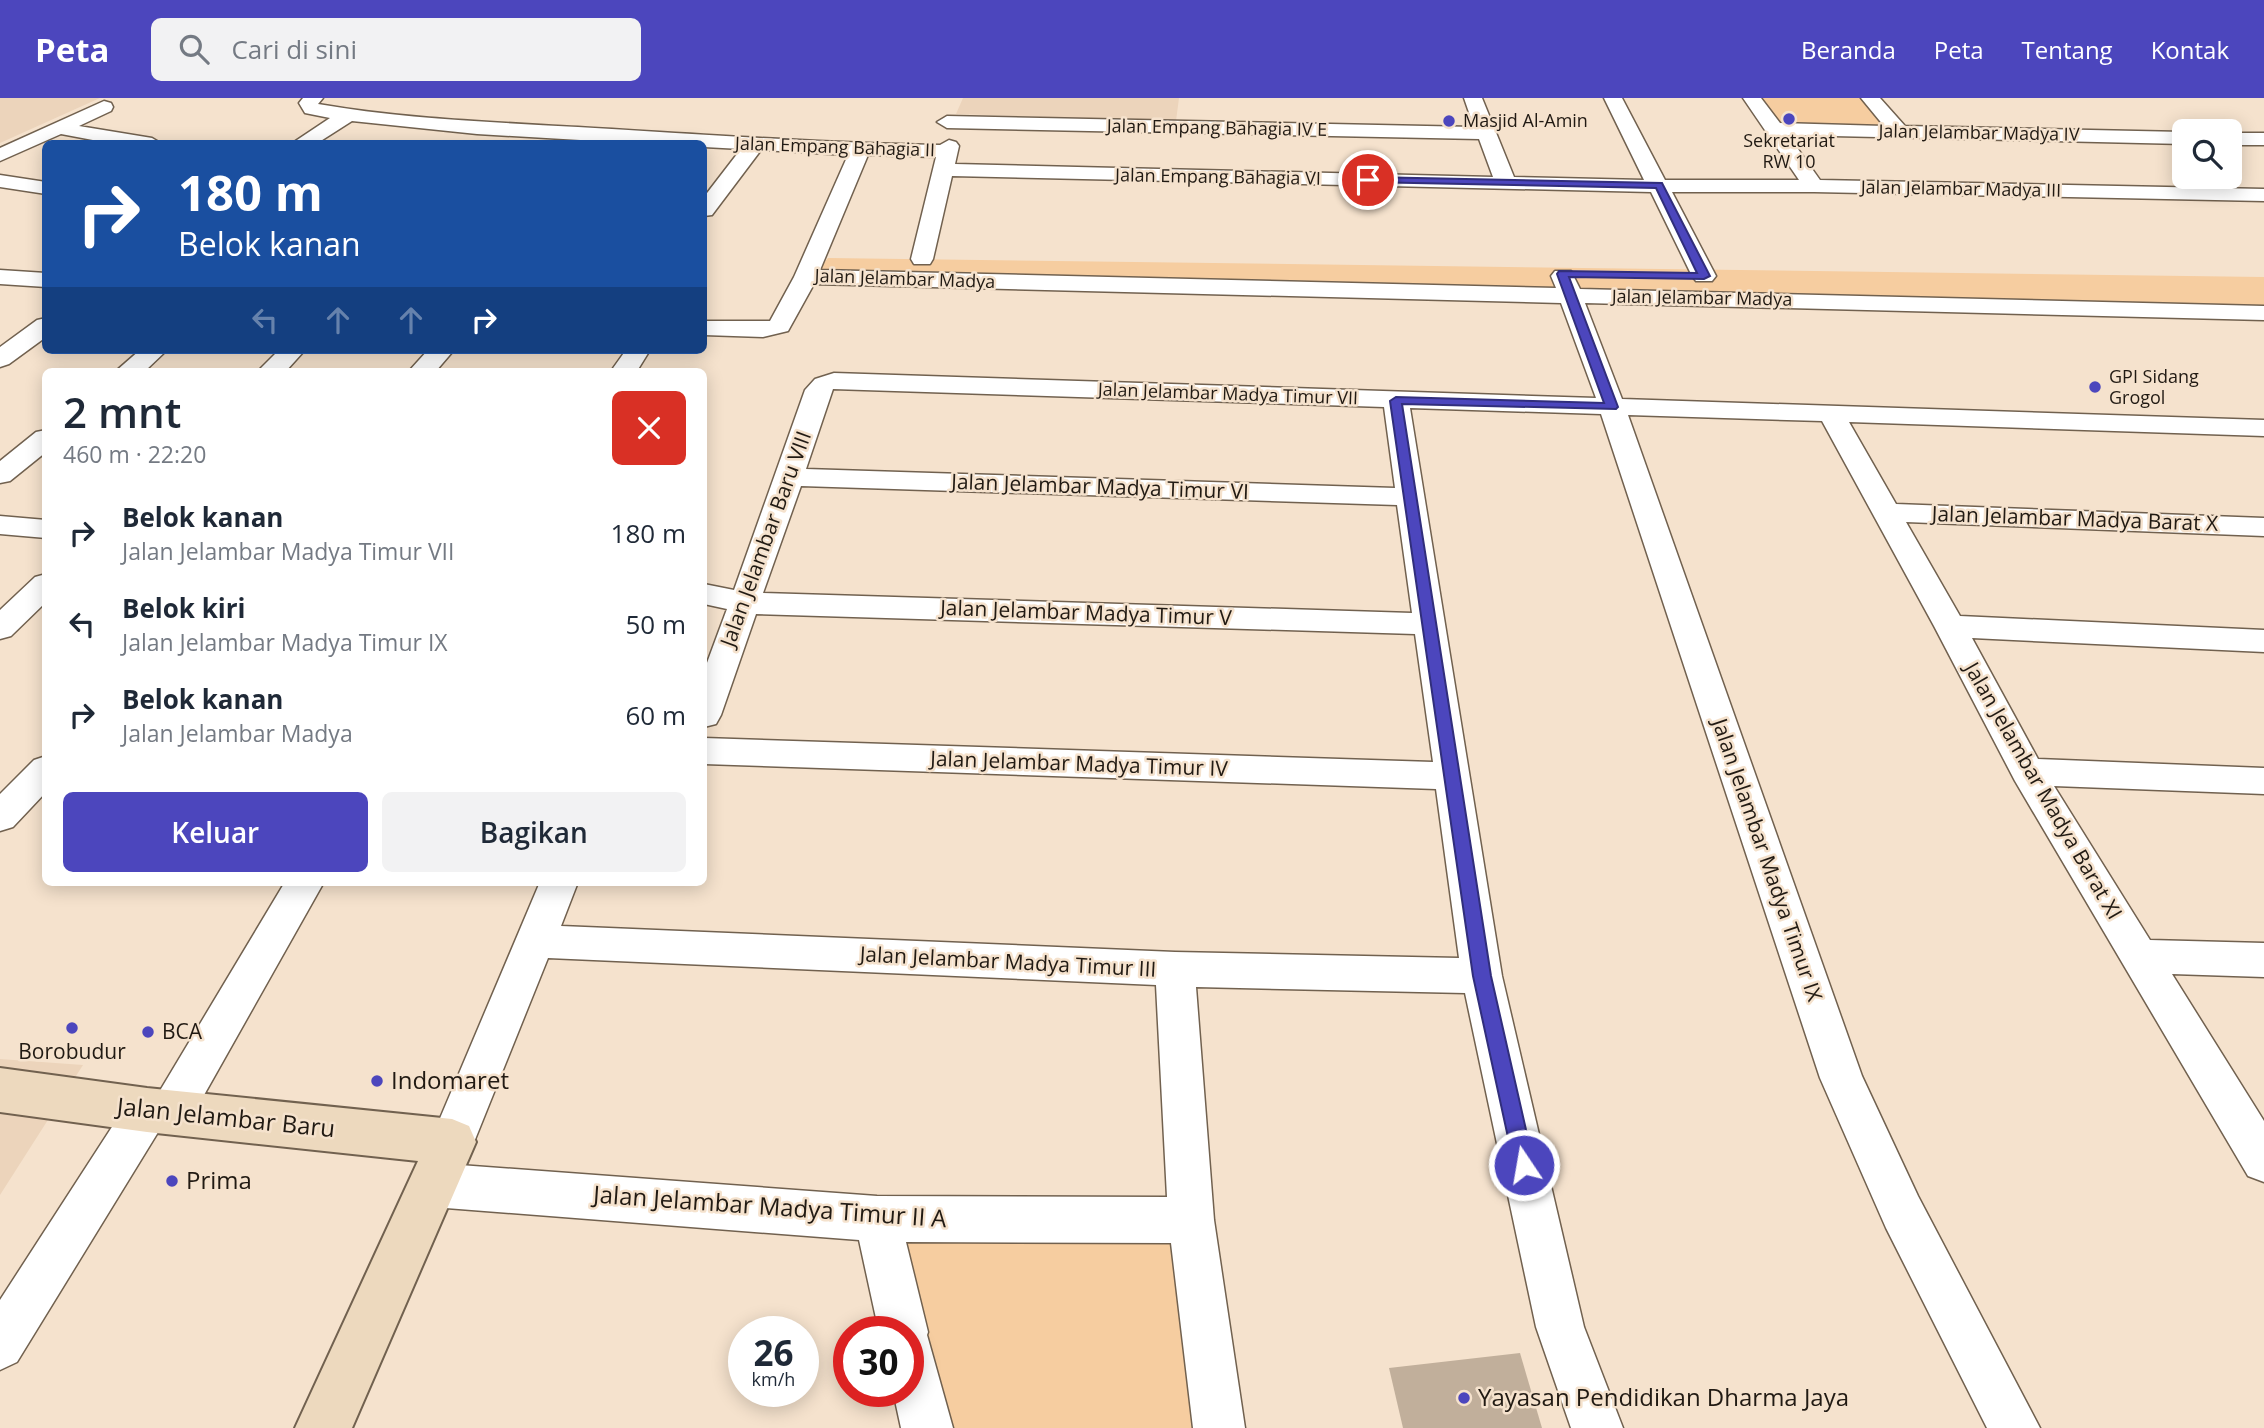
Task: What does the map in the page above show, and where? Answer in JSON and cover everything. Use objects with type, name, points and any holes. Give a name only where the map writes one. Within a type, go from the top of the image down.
[{"type":"street","points":[[1472,98],[1506,184]]},
{"type":"street","points":[[1613,98],[1704,276]]},
{"type":"street","points":[[1752,98],[1814,186]]},
{"type":"street","points":[[1870,98],[1899,131]]},
{"type":"street","name":"Jalan Empang Bahagia II","points":[[311,100],[309,107],[312,109],[347,116],[435,124],[525,137],[610,140]]},
{"type":"street","points":[[0,155],[104,107]]},
{"type":"street","name":"Jalan Empang Bahagia IV E","points":[[947,160],[951,130],[948,112],[1200,118],[1486,133]]},
{"type":"street","points":[[308,140],[347,116]]},
{"type":"street","points":[[415,140],[435,124]]},
{"type":"street","points":[[58,128],[128,140]]},
{"type":"street","name":"Jalan Jelambar Madya IV","points":[[1774,129],[2172,138]]},
{"type":"street","points":[[2242,139],[2264,139]]},
{"type":"street","name":"Jalan Empang Bahagia II","points":[[707,143],[860,150],[947,160]]},
{"type":"street","points":[[707,206],[756,144]]},
{"type":"street","points":[[707,328],[763,330],[779,326],[810,267],[860,150]]},
{"type":"street","points":[[922,259],[947,160]]},
{"type":"street","name":"Jalan Empang Bahagia VI","points":[[947,160],[1506,184],[1659,186]]},
{"type":"street","points":[[0,181],[42,187]]},
{"type":"street","name":"Jalan Jelambar Madya III","points":[[1659,186],[1814,186],[2264,195]]},
{"type":"street","name":"Jalan Jelambar Madya","points":[[810,267],[922,259],[1574,281],[2264,313]]},
{"type":"street","name":"Jalan Jelambar Madya","points":[[810,267],[1574,281]]},
{"type":"street","name":"Jalan Jelambar Madya","points":[[1678,275],[1732,276]]},
{"type":"street","points":[[0,277],[42,279]]},
{"type":"street","name":"Jalan Jelambar Madya Timur IX","points":[[1574,281],[1612,407],[1842,1078],[1902,1212],[2014,1428]]},
{"type":"street","points":[[0,359],[42,328]]},
{"type":"street","points":[[133,368],[150,354]]},
{"type":"street","points":[[274,368],[289,354]]},
{"type":"street","points":[[425,368],[438,354]]},
{"type":"street","name":"Jalan Jelambar Madya Timur VII","points":[[844,380],[1396,401],[2264,428]]},
{"type":"street","name":"Jalan Jelambar Baru VIII","points":[[707,707],[790,477],[818,390],[824,384],[844,380]]},
{"type":"street","points":[[1396,401],[1482,976],[1560,1327],[1597,1428]]},
{"type":"street","name":"Jalan Jelambar Madya Barat XI","points":[[1831,415],[1950,626],[2027,772],[2264,1161]]},
{"type":"street","points":[[0,475],[42,441]]},
{"type":"street","name":"Jalan Jelambar Madya Timur VI","points":[[790,477],[1410,497]]},
{"type":"street","name":"Jalan Jelambar Madya Barat X","points":[[1886,512],[2264,527]]},
{"type":"street","points":[[0,525],[42,529]]},
{"type":"street","points":[[0,628],[42,588]]},
{"type":"street","name":"Jalan Jelambar Madya Timur V","points":[[707,595],[744,603],[1429,624]]},
{"type":"street","points":[[1950,626],[2264,641]]},
{"type":"street","name":"Jalan Jelambar Madya Timur IV","points":[[707,751],[1454,776]]},
{"type":"street","points":[[2027,772],[2264,781]]},
{"type":"street","points":[[0,817],[42,773]]},
{"type":"street","points":[[0,1345],[159,1112],[302,886]]},
{"type":"street","points":[[323,1428],[443,1164],[557,886]]},
{"type":"street","name":"Jalan Jelambar Madya Timur III","points":[[535,941],[1175,970],[1482,976]]},
{"type":"street","points":[[2138,956],[2264,960]]},
{"type":"street","points":[[1175,970],[1191,1220],[1219,1428]]},
{"type":"street","name":"Jalan Jelambar Baru","points":[[0,1090],[159,1112],[443,1164]]},
{"type":"street","name":"Jalan Jelambar Madya Timur II A","points":[[443,1164],[877,1219],[1191,1220]]},
{"type":"street","points":[[877,1219],[900,1316]]},
{"type":"street","points":[[922,1407],[927,1428]]},
{"type":"shaded area","points":[[0,98],[100,98],[0,143]]},
{"type":"shaded area","points":[[963,98],[1179,98],[1176,121],[956,114]]},
{"type":"shaded area","points":[[1755,98],[1863,98],[1888,128],[1777,126]]},
{"type":"shaded area","points":[[828,258],[2264,277],[2264,315],[816,272]]},
{"type":"shaded area","points":[[0,1059],[83,1065],[0,1195]]},
{"type":"shaded area","points":[[1170,1235],[1201,1428],[937,1428],[924,1366],[924,1316],[914,1316],[897,1237]]},
{"type":"building","name":"Yayasan Pendidikan Dharma Jaya","points":[[1520,1353],[1542,1428],[1403,1428],[1389,1368]]},
{"type":"place","name":"Sekretariat RW 10","points":[[1789,119]]},
{"type":"place","name":"Masjid Al-Amin","points":[[1449,121]]},
{"type":"place","name":"GPI Sidang Grogol","points":[[2095,387]]},
{"type":"place","name":"Borobudur","points":[[72,1028]]},
{"type":"place","name":"BCA","points":[[148,1032]]},
{"type":"place","name":"Indomaret","points":[[377,1081]]},
{"type":"place","name":"Prima","points":[[172,1181]]},
{"type":"place","name":"Yayasan Pendidikan Dharma Jaya","points":[[1464,1398]]},
{"type":"route","points":[[1368,180],[1659,186],[1704,276],[1562,274],[1612,407],[1396,401],[1482,976],[1524,1165]]}]
